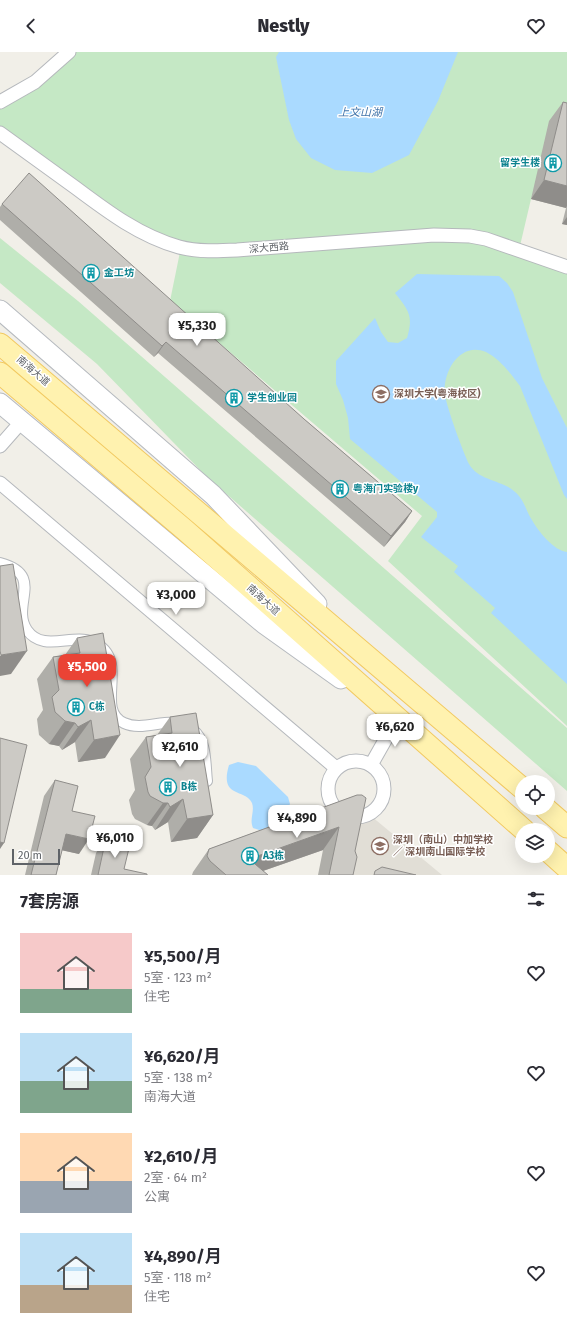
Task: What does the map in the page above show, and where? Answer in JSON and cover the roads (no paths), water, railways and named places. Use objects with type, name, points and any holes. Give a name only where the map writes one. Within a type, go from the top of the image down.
[{"type":"main road","points":[[0,310],[213,495],[370,658]]},
{"type":"main road","name":"南海大道","points":[[0,344],[515,782]]},
{"type":"main road","name":"南海大道","points":[[0,373],[185,530],[516,823]]},
{"type":"main road","points":[[0,403],[264,624],[397,719]]},
{"type":"main road","points":[[553,815],[567,827]]},
{"type":"main road","points":[[555,857],[567,868]]},
{"type":"street","points":[[0,102],[35,82],[69,52]]},
{"type":"street","name":"深大西路","points":[[0,133],[132,227],[158,240],[181,247],[210,251],[237,250],[434,235],[453,235],[486,239],[567,267]]},
{"type":"street","points":[[0,446],[22,421]]},
{"type":"street","points":[[0,483],[336,768]]},
{"type":"street","points":[[0,563],[12,566],[22,574],[26,586],[24,621],[27,630],[33,636],[42,641],[80,639],[94,642],[106,652],[112,664],[112,711],[118,719],[125,724],[134,726],[177,723],[186,725],[195,731],[203,746],[208,792]]},
{"type":"street","points":[[371,765],[397,719]]},
{"type":"street","points":[[357,760],[371,765],[377,770],[384,784],[382,799],[373,811],[360,817],[345,816],[334,807],[330,801],[327,787],[332,773],[343,763],[357,760]]},
{"type":"street","points":[[356,832],[360,817]]},
{"type":"water","name":"上文山湖","points":[[279,52],[458,52],[438,101],[409,155],[372,173],[335,170],[311,158],[296,139],[289,120],[276,57]]},
{"type":"water","points":[[417,274],[499,276],[507,283],[513,292],[542,378],[567,428],[567,499],[564,495],[520,386],[505,367],[491,355],[477,350],[468,351],[461,355],[450,368],[446,377],[445,395],[469,464],[480,475],[507,486],[514,491],[521,499],[530,517],[542,535],[557,548],[567,552],[567,684],[491,613],[495,608],[454,572],[458,566],[421,537],[437,517],[437,512],[350,439],[348,418],[343,400],[336,384],[336,361],[375,318],[381,332],[388,342],[398,343],[407,338],[410,318],[403,304],[395,293]]},
{"type":"water","points":[[238,762],[256,766],[288,797],[290,804],[285,812],[271,818],[268,827],[262,831],[253,828],[253,809],[249,798],[234,791],[227,783],[229,765]]},
{"type":"place","name":"留学生楼","points":[[553,163]]},
{"type":"place","name":"金工坊","points":[[91,273]]},
{"type":"place","name":"深圳大学(粤海校区)","points":[[381,394]]},
{"type":"place","name":"学生创业园","points":[[234,398]]},
{"type":"place","name":"粤海门实验楼y","points":[[340,489]]},
{"type":"place","name":"C栋","points":[[76,707]]},
{"type":"place","name":"B栋","points":[[168,787]]},
{"type":"place","name":"深圳（南山）中加学校 ／ 深圳南山国际学校","points":[[380,846]]},
{"type":"place","name":"A3栋","points":[[250,856]]}]
